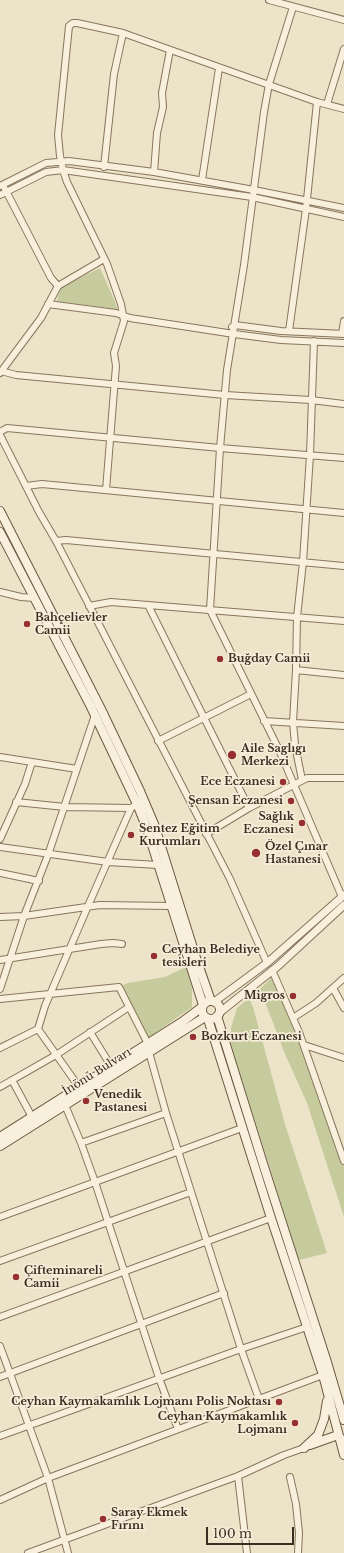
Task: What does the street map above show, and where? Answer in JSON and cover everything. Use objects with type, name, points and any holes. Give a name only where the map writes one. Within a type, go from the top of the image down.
[{"type":"main road","points":[[0,511],[101,710],[140,791],[154,824],[197,961],[213,1001],[218,1005],[218,1015],[264,1170],[326,1359],[344,1420],[337,1419],[304,1448]]},
{"type":"main road","points":[[0,532],[95,715],[134,806],[146,826],[203,1006],[202,1013],[207,1018],[323,1375],[334,1422],[341,1437],[344,1455]]},
{"type":"main road","points":[[203,1006],[207,1002],[213,1001]]},
{"type":"main road","name":"İnönü Bulvarı","points":[[0,1146],[65,1105],[149,1048],[203,1006]]},
{"type":"main road","points":[[207,1018],[213,1019],[218,1015]]},
{"type":"main road","name":"İnönü Bulvarı","points":[[0,1137],[111,1066],[207,1018]]},
{"type":"main road","points":[[318,1435],[324,1419],[328,1398]]},
{"type":"main road","points":[[304,1448],[341,1437]]},
{"type":"street","points":[[269,0],[344,20]]},
{"type":"street","points":[[213,1001],[267,963],[343,896],[294,784],[210,610],[220,448],[225,395],[244,265],[252,197],[269,84],[293,7]]},
{"type":"street","points":[[106,490],[115,384],[116,366],[114,353],[124,322],[121,304],[104,259],[63,170],[61,161],[58,135],[68,28],[71,24],[77,23],[123,33],[317,102],[344,109]]},
{"type":"street","points":[[104,166],[114,74],[123,33]]},
{"type":"street","points":[[327,104],[344,49]]},
{"type":"street","points":[[154,172],[157,133],[163,107],[162,93],[170,50]]},
{"type":"street","points":[[202,180],[219,68]]},
{"type":"street","points":[[289,331],[306,209],[317,102]]},
{"type":"street","points":[[58,286],[51,278],[3,193],[1,185],[46,163],[61,161],[77,162],[154,172],[344,208]]},
{"type":"street","points":[[3,193],[46,172],[63,170],[252,197],[344,217]]},
{"type":"street","points":[[104,259],[58,286],[41,318],[1,372],[16,375],[225,395],[311,400],[344,404]]},
{"type":"street","points":[[48,304],[234,334],[280,340],[344,343]]},
{"type":"street","points":[[225,332],[235,325],[289,331],[343,334],[344,321]]},
{"type":"street","points":[[302,780],[295,745],[293,722],[297,617],[310,455],[314,341]]},
{"type":"street","points":[[267,963],[230,879],[56,541],[39,512],[0,433],[8,428],[344,458]]},
{"type":"street","points":[[26,486],[42,484],[306,508],[344,513]]},
{"type":"street","points":[[56,541],[66,540],[344,566]]},
{"type":"street","points":[[0,592],[21,598],[34,598]]},
{"type":"street","points":[[89,606],[111,602],[344,621]]},
{"type":"street","points":[[148,605],[249,808]]},
{"type":"street","points":[[296,670],[344,675]]},
{"type":"street","points":[[158,741],[250,694]]},
{"type":"street","points":[[0,989],[24,916],[39,881],[95,715]]},
{"type":"street","points":[[264,721],[344,726]]},
{"type":"street","points":[[0,757],[77,769]]},
{"type":"street","points":[[0,839],[25,784],[32,762]]},
{"type":"street","points":[[206,834],[249,808],[302,780],[307,778],[344,778]]},
{"type":"street","points":[[0,1048],[38,1029],[50,994],[88,906],[134,806],[64,807],[16,802]]},
{"type":"street","points":[[0,847],[48,855],[108,862],[158,865]]},
{"type":"street","points":[[0,873],[39,881]]},
{"type":"street","points":[[218,1015],[272,970],[344,905]]},
{"type":"street","points":[[0,917],[24,916],[88,906],[171,906]]},
{"type":"street","points":[[0,960],[101,944],[122,944]]},
{"type":"street","points":[[272,970],[304,1045],[344,1161]]},
{"type":"street","points":[[293,1018],[316,1003],[344,978]]},
{"type":"street","points":[[0,999],[119,987],[149,1048],[166,1113],[241,1349],[259,1399]]},
{"type":"street","points":[[333,988],[344,1008]]},
{"type":"street","points":[[0,1087],[56,1055],[129,1007]]},
{"type":"street","points":[[38,1029],[79,1087]]},
{"type":"street","points":[[90,1032],[111,1066]]},
{"type":"street","points":[[304,1045],[344,1058]]},
{"type":"street","points":[[12,1080],[32,1117]]},
{"type":"street","points":[[65,1105],[95,1182],[159,1378],[178,1430]]},
{"type":"street","points":[[81,1143],[166,1113]]},
{"type":"street","points":[[0,1217],[178,1150],[242,1128]]},
{"type":"street","points":[[0,1261],[109,1223],[191,1192]]},
{"type":"street","points":[[0,1317],[271,1218]]},
{"type":"street","points":[[0,1377],[224,1293]]},
{"type":"street","points":[[0,1436],[159,1378],[307,1327]]},
{"type":"street","points":[[0,1346],[48,1478],[68,1553]]},
{"type":"street","points":[[0,1500],[48,1478],[323,1375]]},
{"type":"street","points":[[28,1553],[238,1476],[284,1455],[304,1448]]},
{"type":"street","points":[[238,1476],[247,1553]]},
{"type":"street","points":[[290,1477],[296,1504],[299,1533],[298,1553]]},
{"type":"green space","points":[[100,268],[115,302],[116,309],[57,301],[60,290],[64,286]]},
{"type":"green space","points":[[186,967],[192,988],[192,1007],[148,1038],[119,987],[128,983],[165,977]]},
{"type":"green space","points":[[272,977],[299,1032],[344,1161],[344,1217],[307,1103],[285,1054],[260,989]]},
{"type":"green space","points":[[249,998],[253,1007],[285,1124],[327,1253],[299,1260],[231,1045],[231,1028],[237,1008]]},
{"type":"place","name":"Bahçelievler Camii","points":[[27,624]]},
{"type":"place","name":"Buğday Camii","points":[[220,659]]},
{"type":"place","name":"Aile Saglıgı Merkezi","points":[[232,755]]},
{"type":"place","name":"Ece Eczanesi","points":[[283,782]]},
{"type":"place","name":"Şensan Eczanesi","points":[[291,801]]},
{"type":"place","name":"Sağlık Eczanesi","points":[[302,823]]},
{"type":"place","name":"Sentez Eğitim Kurumları","points":[[131,835]]},
{"type":"place","name":"Özel Çınar Hastanesi","points":[[256,853]]},
{"type":"place","name":"Ceyhan Belediye tesisleri","points":[[154,956]]},
{"type":"place","name":"Migros","points":[[293,996]]},
{"type":"place","name":"Bozkurt Eczanesi","points":[[193,1037]]},
{"type":"place","name":"Venedik Pastanesi","points":[[86,1101]]},
{"type":"place","name":"Çifteminareli Camii","points":[[16,1277]]},
{"type":"place","name":"Ceyhan Kaymakamlık Lojmanı Polis Noktası","points":[[279,1402]]},
{"type":"place","name":"Ceyhan Kaymakamlık Lojmanı","points":[[295,1423]]},
{"type":"place","name":"Saray Ekmek Fırını","points":[[103,1519]]}]
